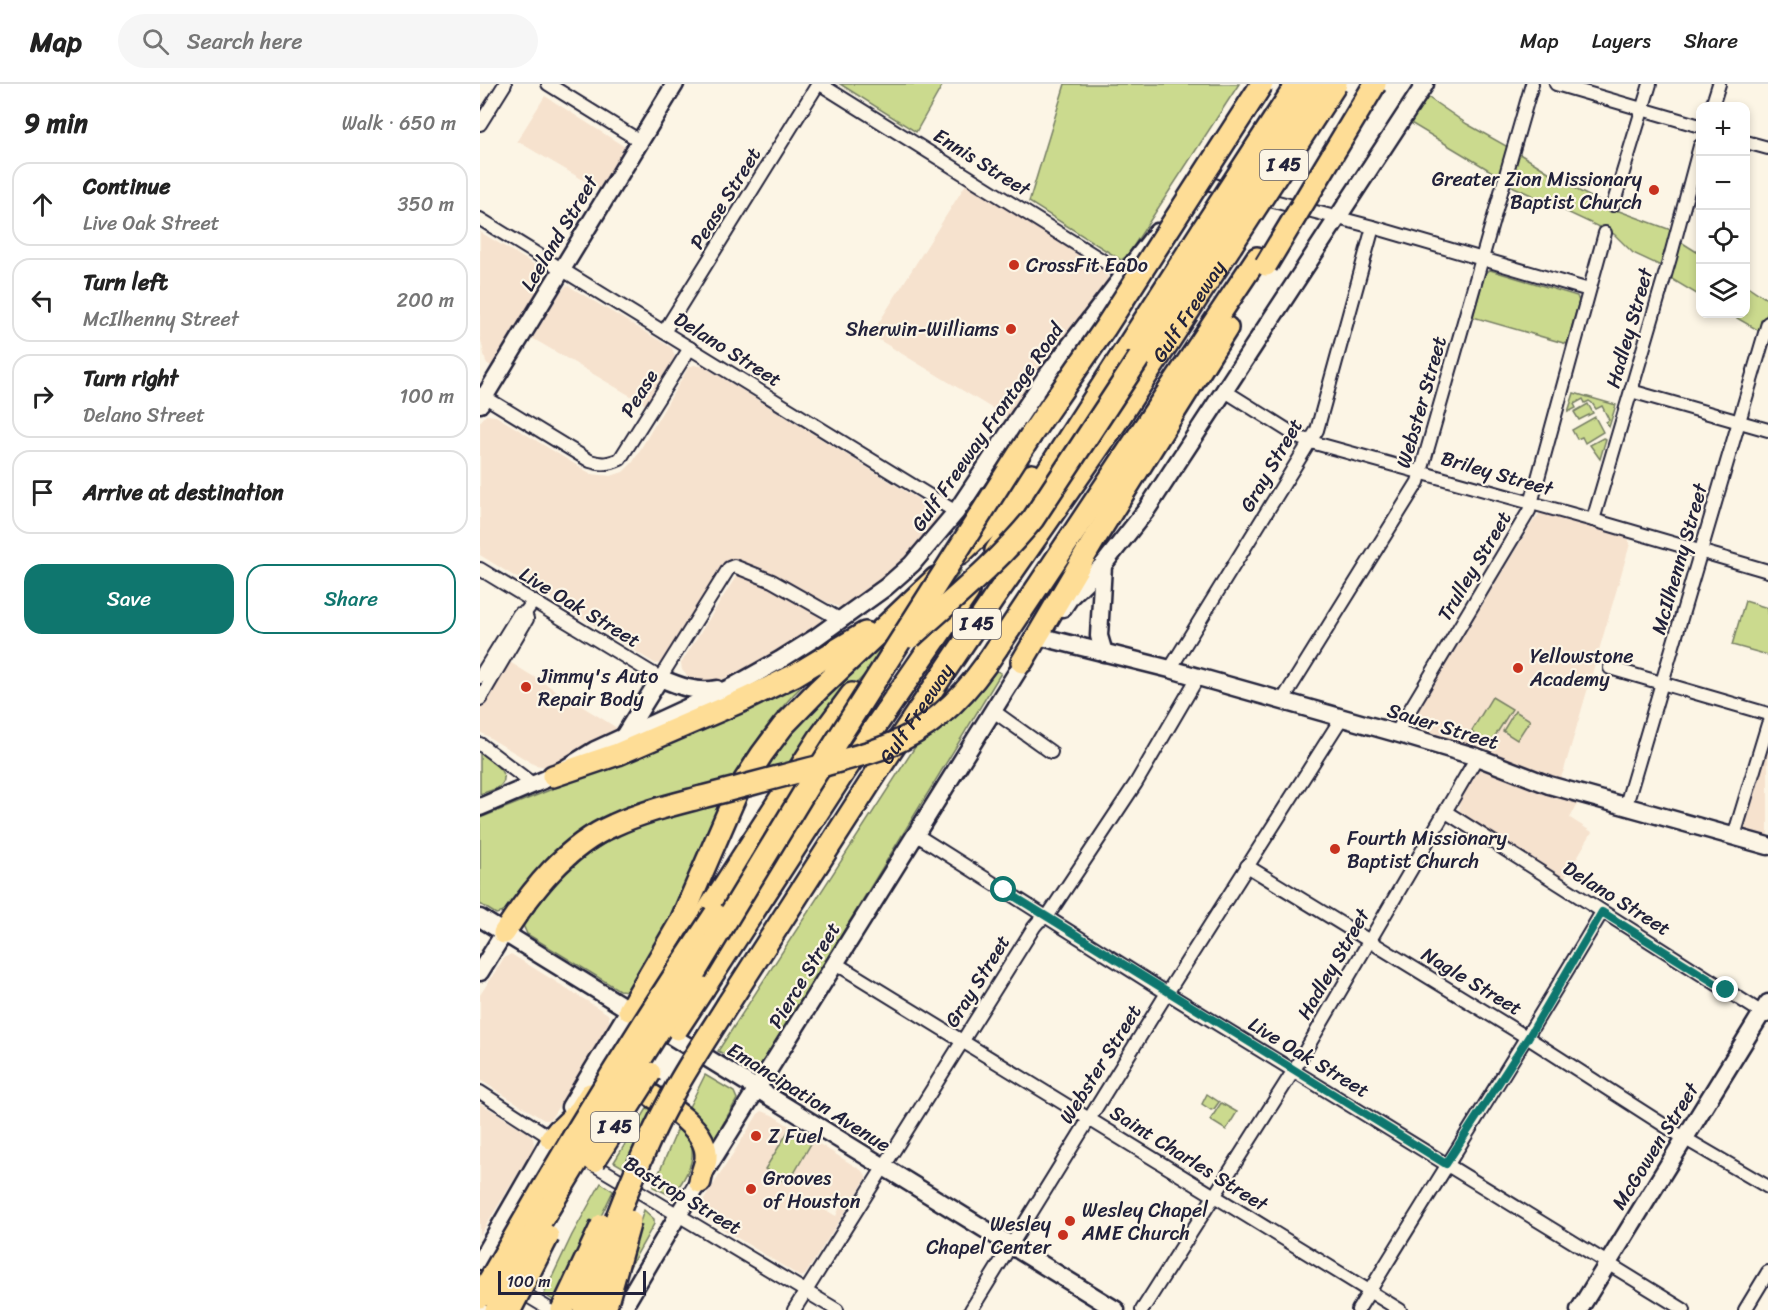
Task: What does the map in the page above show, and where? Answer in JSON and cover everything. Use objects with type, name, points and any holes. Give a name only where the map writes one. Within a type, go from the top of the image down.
[{"type":"highway","points":[[496,1310],[509,1278],[542,1220],[808,786],[1031,435],[1111,318],[1260,84]]},
{"type":"highway","name":"Gulf Freeway","points":[[584,1310],[625,1200],[675,1090],[877,772],[1114,424],[1217,238],[1297,84]]},
{"type":"highway","name":"Gulf Freeway","points":[[634,1013],[820,737],[852,694],[876,669],[1000,556],[1033,519],[1317,84]]},
{"type":"highway","name":"Gulf Freeway","points":[[510,1310],[558,1219],[704,988],[844,772],[1009,531],[1073,430],[1336,84]]},
{"type":"highway","points":[[1022,662],[1262,261],[1373,84]]},
{"type":"highway","points":[[504,933],[526,899],[565,857],[612,826],[651,811],[874,752],[904,739],[952,704],[970,685],[997,648],[1262,261]]},
{"type":"highway","points":[[551,1138],[580,1110],[614,1057],[681,921],[737,792],[762,754],[783,726],[818,690],[992,523],[1073,430]]},
{"type":"highway","points":[[553,776],[627,750],[773,686],[904,608]]},
{"type":"highway","points":[[480,1297],[577,1128],[650,1012],[764,841],[808,786]]},
{"type":"highway","points":[[604,1310],[631,1218],[728,1004]]},
{"type":"highway","points":[[614,1057],[613,1065],[616,1072],[688,1122],[698,1132],[704,1142],[706,1158],[699,1182]]},
{"type":"highway","points":[[562,1310],[618,1191],[675,1090]]},
{"type":"main road","name":"Leeland Street","points":[[481,398],[675,84]]},
{"type":"main road","name":"Gulf Freeway Frontage Road","points":[[480,807],[553,776],[595,750],[734,686],[780,660],[841,620],[886,587],[912,564],[956,512],[1045,378],[1196,180],[1260,84]]},
{"type":"main road","points":[[1022,662],[1071,596],[1103,565],[1147,509],[1425,84]]},
{"type":"main road","points":[[1103,565],[1099,636],[1104,653]]},
{"type":"main road","name":"Sauer Street","points":[[1042,637],[1170,669],[1396,733],[1477,757],[1549,785],[1768,846]]},
{"type":"main road","name":"Pierce Street","points":[[622,1310],[678,1215],[758,1090],[1022,662]]},
{"type":"main road","points":[[624,736],[660,678],[703,692],[734,686]]},
{"type":"main road","name":"Emancipation Avenue","points":[[480,918],[1116,1310]]},
{"type":"main road","points":[[480,972],[504,933]]},
{"type":"main road","name":"McGowen Street","points":[[1579,1310],[1684,1138],[1766,1011]]},
{"type":"main road","points":[[480,1261],[551,1138],[634,1013]]},
{"type":"street","points":[[480,124],[505,84]]},
{"type":"street","points":[[548,84],[640,141]]},
{"type":"street","name":"Ennis Street","points":[[819,84],[1124,274]]},
{"type":"street","name":"Pease Street","points":[[664,332],[819,84]]},
{"type":"street","name":"Webster Street","points":[[1282,701],[1418,482],[1532,84]]},
{"type":"street","points":[[1556,84],[1696,125]]},
{"type":"street","points":[[1613,205],[1650,84]]},
{"type":"street","points":[[1713,102],[1719,84]]},
{"type":"street","points":[[1750,143],[1768,148]]},
{"type":"street","name":"Hadley Street","points":[[1593,519],[1698,156]]},
{"type":"street","points":[[1196,180],[1373,227],[1589,290]]},
{"type":"street","name":"Delano Street","points":[[480,219],[956,512]]},
{"type":"street","name":"Gray Street","points":[[1170,669],[1317,430],[1373,227]]},
{"type":"street","name":"Trulley Street","points":[[1396,733],[1529,511],[1605,233]]},
{"type":"street","name":"McIlhenny Street","points":[[1626,805],[1768,323]]},
{"type":"street","name":"Pease","points":[[481,398],[590,461],[608,464],[620,459],[690,348]]},
{"type":"street","name":"Briley Street","points":[[1226,391],[1300,438],[1311,442],[1593,519],[1768,571]]},
{"type":"street","points":[[1631,391],[1768,430]]},
{"type":"street","points":[[660,678],[729,568],[734,566],[772,581],[841,620]]},
{"type":"street","name":"Live Oak Street","points":[[480,569],[660,678]]},
{"type":"street","points":[[480,677],[519,614],[525,613],[533,602]]},
{"type":"street","points":[[480,699],[527,619],[525,613]]},
{"type":"street","points":[[1610,668],[1768,714]]},
{"type":"street","name":"Gray Street","points":[[794,1310],[1034,927],[1047,917],[1136,783],[1198,677]]},
{"type":"street","points":[[992,710],[1051,752]]},
{"type":"street","name":"Webster Street","points":[[971,1310],[1167,993],[1341,718]]},
{"type":"street","points":[[1734,836],[1768,724]]},
{"type":"street","points":[[480,744],[534,785]]},
{"type":"street","name":"Hadley Street","points":[[1142,1310],[1294,1070],[1477,757]]},
{"type":"street","name":"Delano Street","points":[[1446,812],[1602,912],[1766,1011]]},
{"type":"street","name":"Live Oak Street","points":[[915,834],[1167,993],[1684,1310]]},
{"type":"street","name":"Nagle Street","points":[[1247,866],[1528,1038],[1684,1138],[1768,1187]]},
{"type":"street","points":[[1358,1310],[1446,1164],[1528,1038],[1602,912]]},
{"type":"street","name":"Saint Charles Street","points":[[835,963],[1400,1310]]},
{"type":"street","name":"Bastrop Street","points":[[480,1092],[551,1138],[837,1310]]},
{"type":"street","points":[[480,1267],[550,1310]]},
{"type":"street","points":[[1745,1310],[1768,1272]]},
{"type":"shaded area","points":[[545,96],[625,147],[602,191],[517,141]]},
{"type":"shaded area","points":[[966,184],[1107,273],[1108,279],[1105,286],[1053,350],[1008,418],[871,335]]},
{"type":"shaded area","points":[[480,232],[542,269],[546,278],[541,290],[493,367],[486,363],[480,336]]},
{"type":"shaded area","points":[[567,285],[672,348],[675,357],[646,405],[532,338]]},
{"type":"shaded area","points":[[694,365],[705,367],[934,509],[940,518],[905,561],[880,583],[843,609],[726,561],[663,662],[656,664],[480,555],[480,422],[486,415],[496,416],[591,474],[611,476],[623,472],[633,462],[688,368]]},
{"type":"shaded area","name":"Yellowstone Academy","points":[[1544,511],[1626,536],[1630,544],[1564,770],[1556,782],[1407,728],[1532,523]]},
{"type":"shaded area","points":[[741,573],[793,595],[819,614],[821,620],[818,629],[754,666],[714,683],[697,682],[689,678],[682,670],[681,663],[737,575]]},
{"type":"shaded area","points":[[508,661],[620,730],[616,735],[547,767],[535,765],[480,732],[480,706]]},
{"type":"shaded area","points":[[1768,748],[1768,843],[1743,831]]},
{"type":"shaded area","points":[[1484,767],[1579,801],[1570,818],[1592,832],[1562,883],[1460,814],[1459,802],[1479,769]]},
{"type":"shaded area","points":[[511,954],[608,1014],[609,1017],[609,1025],[548,1120],[544,1120],[480,1080],[480,995],[504,958]]},
{"type":"shaded area","points":[[480,1103],[527,1132],[533,1138],[534,1145],[480,1235]]},
{"type":"shaded area","points":[[762,1111],[791,1127],[765,1169],[788,1183],[813,1140],[864,1172],[866,1176],[805,1275],[801,1277],[700,1215],[700,1206]],"holes":[[[818,1197],[839,1209],[836,1216],[815,1204]]]},
{"type":"green space","points":[[840,84],[943,84],[916,132]]},
{"type":"green space","points":[[1065,84],[1239,84],[1127,256],[1121,260],[1029,202]]},
{"type":"green space","points":[[1426,96],[1467,124],[1508,147],[1499,176],[1409,122]]},
{"type":"green space","points":[[1518,153],[1579,191],[1619,211],[1671,230],[1663,267],[1633,253],[1614,234],[1507,182]]},
{"type":"green space","points":[[1681,242],[1696,251],[1696,294],[1670,278]]},
{"type":"green space","points":[[1490,270],[1577,296],[1579,301],[1567,344],[1473,317],[1485,273]]},
{"type":"green space","points":[[1750,288],[1768,300],[1768,311],[1761,332],[1737,318],[1750,318]]},
{"type":"green space","points":[[1574,393],[1616,405],[1609,427],[1606,422],[1609,420],[1602,406],[1596,409],[1589,401],[1585,403],[1583,399],[1574,404],[1576,408],[1568,412]]},
{"type":"green space","points":[[1588,404],[1593,413],[1579,420],[1574,412]]},
{"type":"green space","points":[[1595,417],[1603,432],[1585,443],[1582,437],[1577,439],[1572,430]]},
{"type":"green space","points":[[1603,438],[1606,439],[1600,459],[1590,445]]},
{"type":"green space","points":[[958,569],[961,571],[934,610],[892,646],[850,690],[796,765],[760,775],[805,719]]},
{"type":"green space","points":[[1745,601],[1768,608],[1768,655],[1732,645]]},
{"type":"green space","points":[[995,670],[1001,673],[762,1065],[754,1070],[718,1051],[915,747],[939,731],[959,713]]},
{"type":"green space","points":[[802,678],[806,682],[765,730],[731,783],[645,803],[527,883],[505,912],[496,914],[480,904],[480,818],[612,765]]},
{"type":"green space","points":[[1492,697],[1512,709],[1490,744],[1471,732]]},
{"type":"green space","points":[[1515,711],[1530,720],[1517,740],[1503,731]]},
{"type":"green space","points":[[480,753],[494,763],[504,777],[499,787],[480,794]]},
{"type":"green space","points":[[719,805],[684,897],[629,991],[619,990],[527,934],[523,925],[527,919],[561,877],[589,853],[625,831],[662,817]]},
{"type":"green space","points":[[705,1075],[734,1092],[737,1099],[715,1138],[712,1138],[687,1111]]},
{"type":"green space","points":[[1207,1094],[1219,1102],[1214,1109],[1211,1110],[1202,1104]]},
{"type":"green space","points":[[1221,1103],[1237,1112],[1226,1130],[1210,1120]]},
{"type":"green space","points":[[648,1107],[652,1109],[624,1168],[614,1162]]},
{"type":"green space","points":[[679,1126],[687,1134],[692,1152],[684,1179],[672,1196],[653,1187]]},
{"type":"green space","points":[[791,1127],[813,1140],[788,1184],[765,1169]]},
{"type":"green space","points":[[601,1183],[613,1191],[559,1304],[544,1294],[572,1235]]},
{"type":"green space","points":[[644,1210],[654,1219],[654,1224],[619,1286]]},
{"type":"place","name":"Greater Zion Missionary Baptist Church","points":[[1654,190]]},
{"type":"place","name":"CrossFit EaDo","points":[[1014,265]]},
{"type":"place","name":"Sherwin-Williams","points":[[1011,329]]},
{"type":"place","name":"Yellowstone Academy","points":[[1518,668]]},
{"type":"place","name":"Jimmy's Auto Repair Body","points":[[526,687]]},
{"type":"place","name":"Fourth Missionary Baptist Church","points":[[1335,849]]},
{"type":"place","name":"Z Fuel","points":[[756,1136]]},
{"type":"place","name":"Grooves of Houston","points":[[751,1189]]},
{"type":"place","name":"Wesley Chapel AME Church","points":[[1070,1221]]},
{"type":"place","name":"Wesley Chapel Center","points":[[1063,1235]]},
{"type":"route","points":[[1004,890],[1446,1164],[1528,1038],[1602,912],[1726,990]]}]
